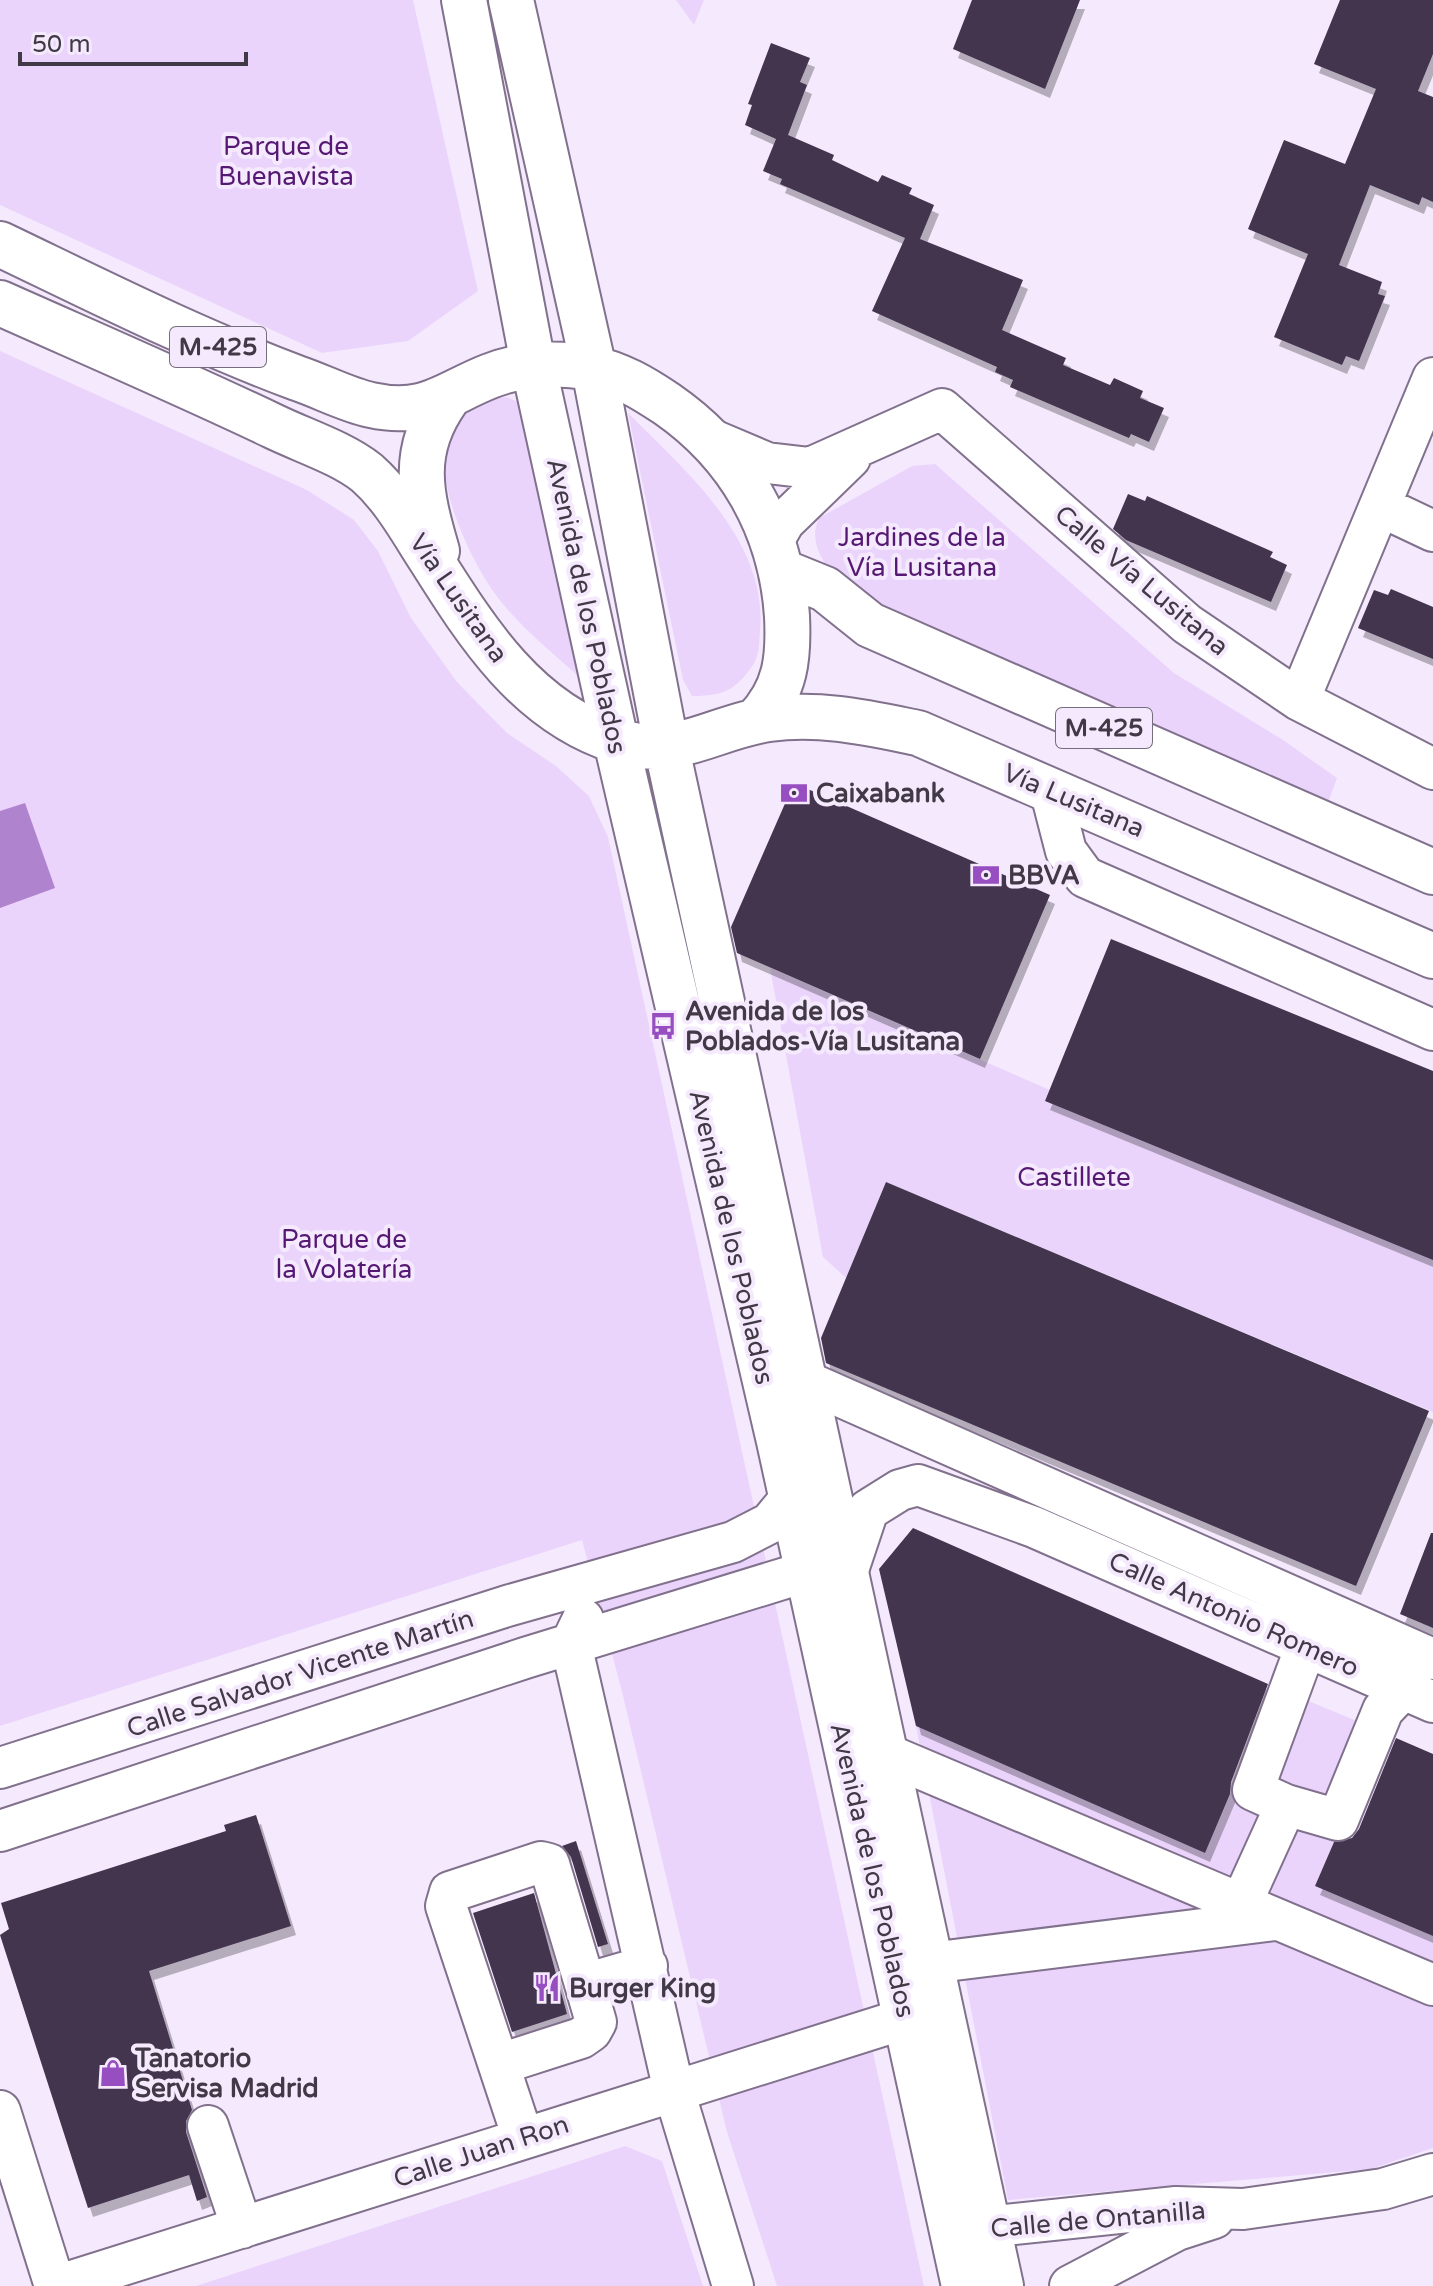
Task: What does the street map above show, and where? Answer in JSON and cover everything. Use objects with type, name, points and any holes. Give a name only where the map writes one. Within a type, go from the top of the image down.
[{"type":"main road","name":"Avenida de los Poblados","points":[[464,0],[533,364],[790,1499],[826,1574],[886,1754],[930,1963],[970,2231],[964,2286]]},
{"type":"main road","name":"Avenida de los Poblados","points":[[511,0],[594,369],[667,749],[835,1523],[826,1574],[907,2018],[970,2231],[1001,2286]]},
{"type":"main road","name":"M-425","points":[[0,244],[231,354],[368,404],[399,409],[447,399],[493,374],[533,364]]},
{"type":"main road","name":"Vía Lusitana","points":[[0,303],[236,408],[367,474],[395,504],[473,627],[519,682],[576,720],[616,741],[667,749],[756,721],[808,715],[849,719],[918,733],[1433,956]]},
{"type":"main road","points":[[533,364],[594,369],[637,383],[715,441],[757,502],[778,558],[789,654],[780,689],[756,721]]},
{"type":"main road","points":[[446,584],[429,524],[421,466],[429,424],[447,399]]},
{"type":"main road","name":"M-425","points":[[778,558],[825,589],[870,625],[1433,872]]},
{"type":"street","points":[[1299,700],[1433,378]]},
{"type":"street","name":"Calle Vía Lusitana","points":[[715,441],[767,463],[810,468],[942,409],[1187,624],[1299,700],[1433,769]]},
{"type":"street","name":"Calle Vía Lusitana","points":[[778,558],[784,522],[865,446]]},
{"type":"street","points":[[1380,506],[1433,531]]},
{"type":"street","points":[[1050,789],[1066,851],[1085,877],[1433,1030]]},
{"type":"street","name":"Calle Antonio Romero","points":[[803,1380],[1433,1659]]},
{"type":"street","points":[[0,1831],[571,1644],[826,1574],[868,1510],[900,1490],[918,1485],[935,1439]]},
{"type":"street","name":"Calle Antonio Romero","points":[[918,1485],[1034,1527],[1418,1696]]},
{"type":"street","name":"Calle Salvador Vicente Martín","points":[[0,1768],[750,1535],[770,1523],[790,1499]]},
{"type":"street","points":[[601,1579],[571,1644],[674,2091],[733,2286]]},
{"type":"street","points":[[1306,1646],[1253,1790],[1286,1805],[1338,1820],[1383,1710],[1418,1696]]},
{"type":"street","points":[[886,1754],[1433,1985]]},
{"type":"street","points":[[1241,1904],[1286,1805]]},
{"type":"street","points":[[500,2064],[581,2038],[591,2031],[596,2022],[549,1864],[541,1862],[450,1892],[446,1906],[523,2138]]},
{"type":"street","points":[[930,1963],[1048,1945],[1279,1920]]},
{"type":"street","points":[[585,1984],[647,1966]]},
{"type":"street","name":"Calle Juan Ron","points":[[56,2286],[907,2018]]},
{"type":"street","points":[[0,2111],[56,2286]]},
{"type":"street","points":[[208,2126],[242,2228]]},
{"type":"street","name":"Calle de Ontanilla","points":[[1070,2286],[1177,2230],[1243,2209],[1383,2189],[1433,2174]]},
{"type":"street","name":"Calle de Ontanilla","points":[[970,2231],[1176,2207],[1243,2209]]},
{"type":"green space","name":"Parque de Buenavista","points":[[0,0],[413,0],[478,291],[408,341],[322,353],[0,205]]},
{"type":"green space","points":[[676,0],[704,0],[694,25]]},
{"type":"green space","name":"Parque de la Volatería","points":[[0,351],[307,490],[354,520],[378,551],[411,618],[457,682],[507,733],[556,766],[589,796],[608,837],[924,2286],[777,2286],[727,2132],[622,1692],[582,1540],[0,1726]]},
{"type":"green space","points":[[507,397],[522,404],[585,682],[533,635],[497,596],[474,559],[451,501],[445,472],[446,445],[455,422],[475,405]]},
{"type":"green space","points":[[628,413],[697,483],[737,537],[751,567],[759,597],[758,653],[740,681],[720,693],[692,696],[683,680]]},
{"type":"green space","name":"Jardines de la Vía Lusitana","points":[[935,464],[1174,673],[1283,740],[1337,778],[1324,814],[862,604],[835,576],[820,554],[815,531],[819,518],[912,466]]},
{"type":"green space","name":"Castillete","points":[[770,968],[1433,1257],[1433,1412],[886,1182],[846,1278],[823,1257]]},
{"type":"green space","points":[[1277,1688],[1381,1731],[1315,1886],[1433,1936],[1433,2148],[1371,2169],[1008,2200],[916,1726],[1205,1853]]},
{"type":"green space","points":[[625,2146],[662,2161],[703,2286],[196,2286]]},
{"type":"shaded area","points":[[25,803],[55,888],[0,908],[0,811]]},
{"type":"building","points":[[972,0],[1080,0],[1045,89],[953,49]]},
{"type":"building","points":[[1340,0],[1433,0],[1433,54],[1418,91],[1433,97],[1433,202],[1422,197],[1419,205],[1370,185],[1339,265],[1382,282],[1378,294],[1385,296],[1359,361],[1346,356],[1342,365],[1274,337],[1308,254],[1248,229],[1284,140],[1345,164],[1376,89],[1314,64]]},
{"type":"building","points":[[771,43],[810,58],[800,82],[807,85],[788,135],[834,155],[832,160],[878,182],[882,175],[912,188],[909,194],[934,205],[920,239],[1023,280],[1002,330],[1066,358],[1063,365],[1110,385],[1114,378],[1143,391],[1140,398],[1164,408],[1149,442],[1131,434],[1129,438],[1010,387],[1013,380],[995,372],[997,367],[872,311],[905,238],[780,184],[782,179],[763,171],[776,139],[745,125],[752,105],[748,104]]},
{"type":"building","points":[[1128,494],[1145,501],[1147,496],[1273,552],[1270,557],[1287,565],[1271,602],[1126,540],[1113,529]]},
{"type":"building","points":[[1391,589],[1433,607],[1433,659],[1358,628],[1374,590],[1388,595]]},
{"type":"building","points":[[794,783],[1050,895],[980,1059],[737,953],[731,927]]},
{"type":"building","points":[[1111,939],[1433,1071],[1433,1260],[1045,1101]]},
{"type":"building","points":[[886,1182],[1429,1411],[1356,1586],[826,1363],[821,1338]]},
{"type":"building","points":[[913,1528],[1268,1684],[1231,1782],[1230,1794],[1205,1853],[916,1726],[879,1569]]},
{"type":"building","points":[[1433,1533],[1433,1628],[1400,1614]]},
{"type":"building","points":[[1396,1738],[1433,1754],[1433,1936],[1315,1886],[1334,1842],[1352,1838],[1359,1829]]},
{"type":"building","name":"Tanatorio Servisa Madrid","points":[[256,1815],[291,1926],[149,1971],[192,2110],[186,2121],[186,2132],[207,2197],[197,2201],[189,2175],[88,2208],[0,1935],[9,1929],[1,1903],[226,1831],[224,1825]]},
{"type":"building","points":[[576,1841],[608,1944],[598,1947],[571,1857],[562,1846]]},
{"type":"building","points":[[534,1893],[567,2014],[512,2032],[473,1913]]},
{"type":"place","name":"Caixabank","points":[[794,793]]},
{"type":"place","name":"BBVA","points":[[986,875]]},
{"type":"place","name":"Avenida de los Poblados-Vía Lusitana","points":[[663,1026]]},
{"type":"place","name":"Burger King","points":[[547,1988]]},
{"type":"place","name":"Tanatorio Servisa Madrid","points":[[113,2073]]}]
